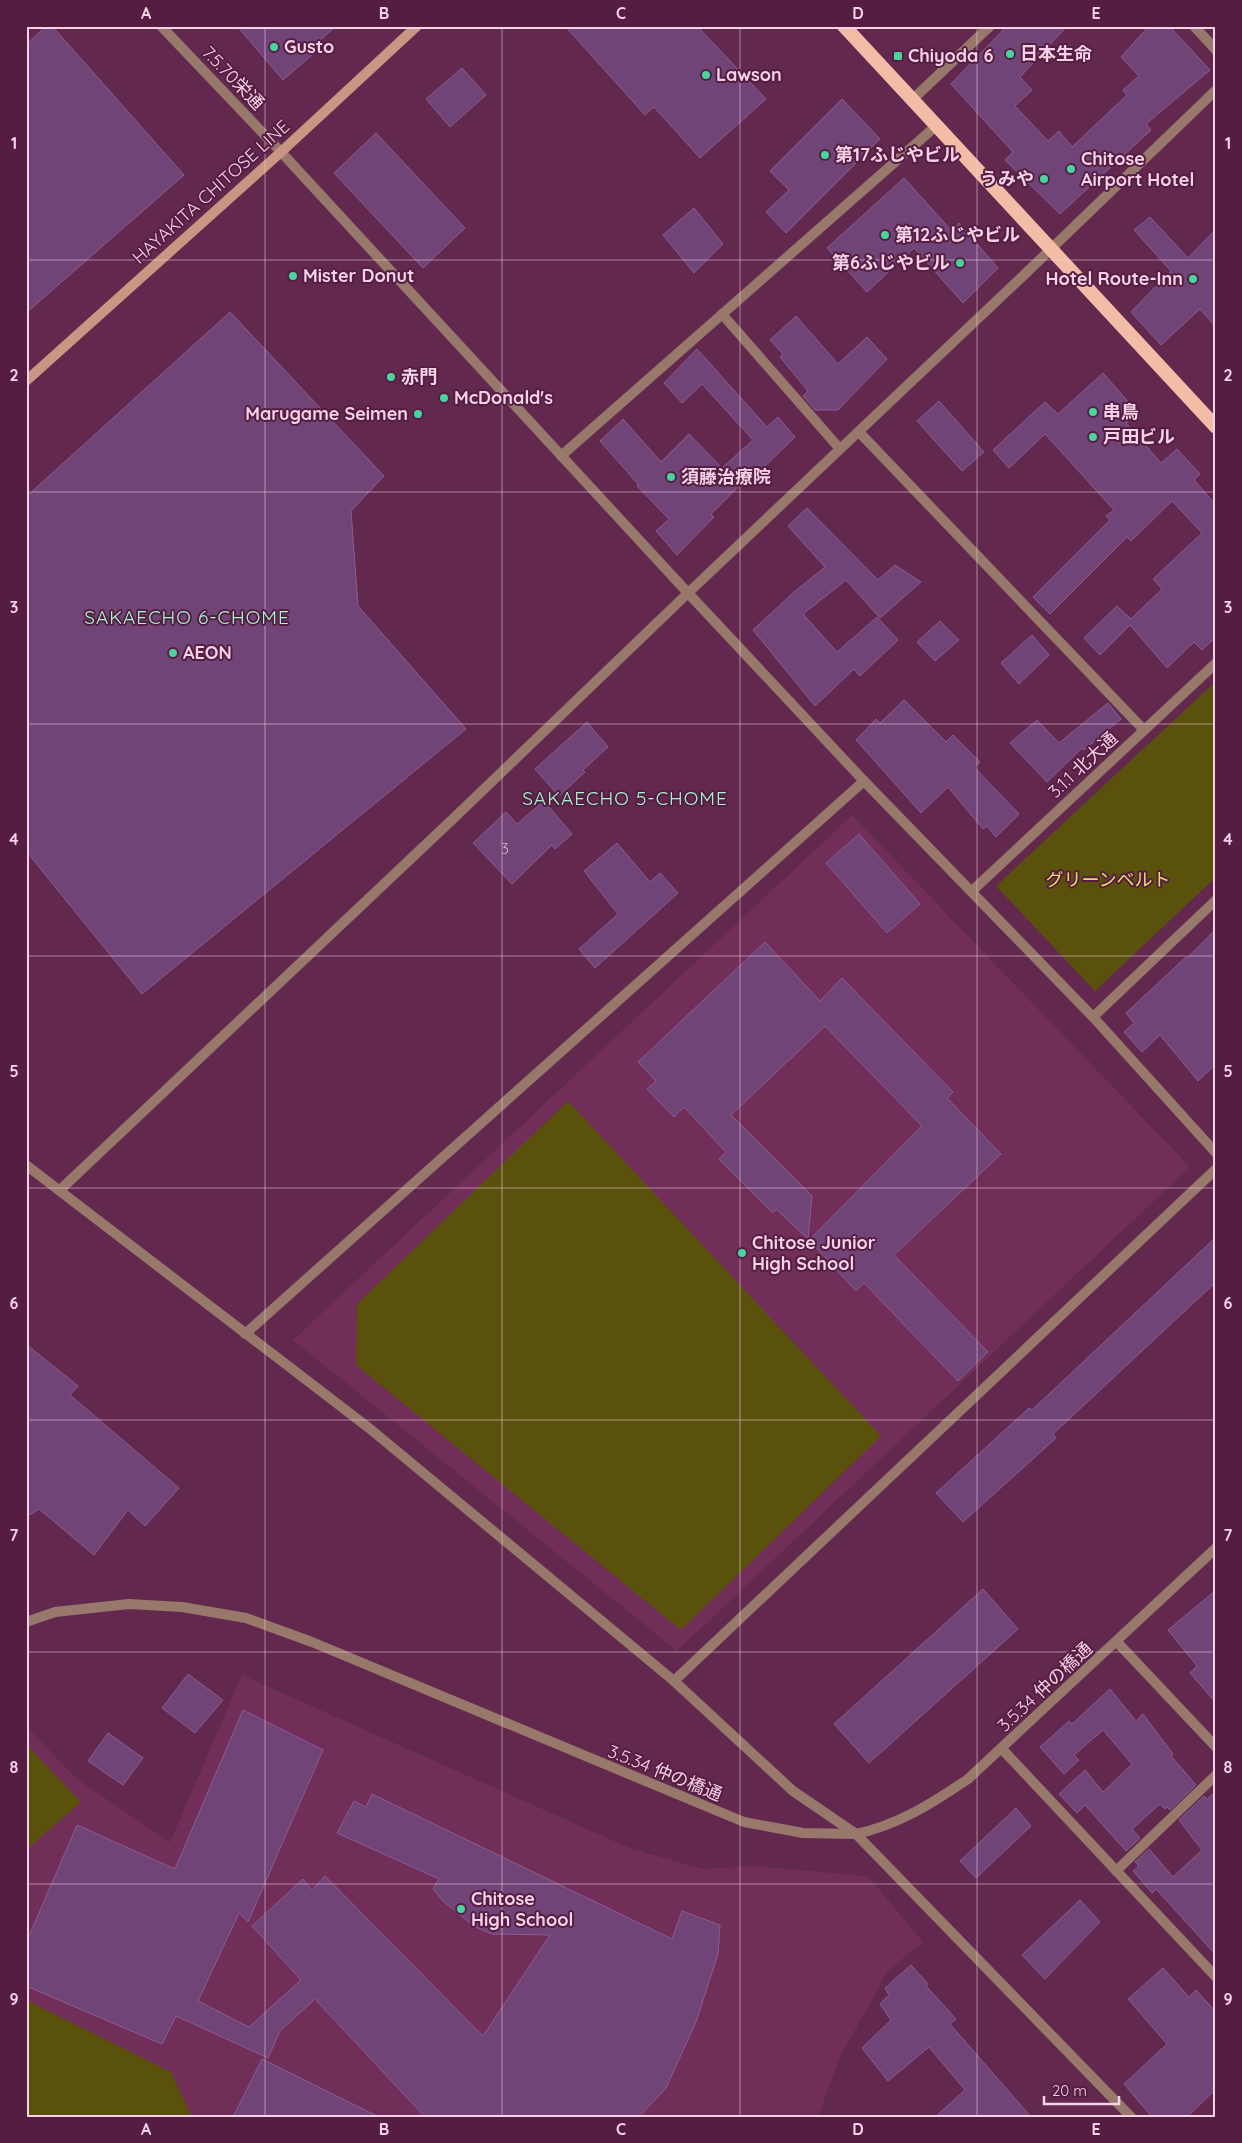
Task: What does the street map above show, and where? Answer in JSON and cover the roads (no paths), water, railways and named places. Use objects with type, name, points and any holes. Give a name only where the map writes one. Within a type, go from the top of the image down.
[{"type":"highway","points":[[844,26],[1216,427]]},
{"type":"main road","name":"HAYAKITA CHITOSE LINE","points":[[26,381],[281,152],[417,26]]},
{"type":"street","name":"7.5.70栄通","points":[[161,26],[281,152],[864,781],[1093,1017],[1216,1153]]},
{"type":"street","points":[[912,100],[990,26]]},
{"type":"street","points":[[1194,26],[1216,50]]},
{"type":"street","points":[[60,1190],[449,823],[688,593],[1051,250],[1216,90]]},
{"type":"street","points":[[561,456],[936,126]]},
{"type":"street","points":[[722,314],[840,450]]},
{"type":"street","points":[[859,432],[1144,730]]},
{"type":"street","name":"3.1.1 北大通","points":[[972,891],[1216,663]]},
{"type":"street","points":[[245,1334],[864,781]]},
{"type":"street","points":[[1093,1017],[1216,900]]},
{"type":"street","points":[[26,1164],[245,1334],[370,1428],[674,1681],[793,1791],[856,1834],[1131,2117]]},
{"type":"street","points":[[674,1681],[1216,1169]]},
{"type":"street","name":"3.5.34 仲の橋通","points":[[26,1622],[56,1612],[129,1604],[182,1607],[246,1618],[312,1642],[744,1822],[803,1833],[856,1834],[878,1830],[938,1799],[968,1779],[1216,1548]]},
{"type":"street","points":[[1117,1642],[1216,1747]]},
{"type":"street","points":[[1002,1749],[1116,1871],[1214,1970]]},
{"type":"street","points":[[1116,1871],[1216,1776]]},
{"type":"place","name":"Gusto","points":[[274,47]]},
{"type":"place","name":"日本生命","points":[[1010,54]]},
{"type":"place","name":"Chiyoda 6","points":[[898,56]]},
{"type":"place","name":"Lawson","points":[[706,75]]},
{"type":"place","name":"第17ふじやビル","points":[[825,155]]},
{"type":"place","name":"Chitose Airport Hotel","points":[[1071,169]]},
{"type":"place","name":"うみや","points":[[1044,179]]},
{"type":"place","name":"第12ふじやビル","points":[[885,235]]},
{"type":"place","name":"第6ふじやビル","points":[[960,263]]},
{"type":"place","name":"Mister Donut","points":[[293,276]]},
{"type":"place","name":"Hotel Route-Inn","points":[[1193,279]]},
{"type":"place","name":"赤門","points":[[391,377]]},
{"type":"place","name":"McDonald's","points":[[444,398]]},
{"type":"place","name":"串鳥","points":[[1093,412]]},
{"type":"place","name":"Marugame Seimen","points":[[418,414]]},
{"type":"place","name":"戸田ビル","points":[[1093,437]]},
{"type":"place","name":"須藤治療院","points":[[671,477]]},
{"type":"place","name":"AEON","points":[[173,653]]},
{"type":"place","name":"Chitose Junior High School","points":[[742,1253]]},
{"type":"place","name":"Chitose High School","points":[[461,1909]]},
{"type":"district","name":"SAKAECHO 6-CHOME","points":[[187,617]]},
{"type":"district","name":"SAKAECHO 5-CHOME","points":[[625,798]]},
{"type":"park label","name":"グリーンベルト","points":[[1108,880]]}]
